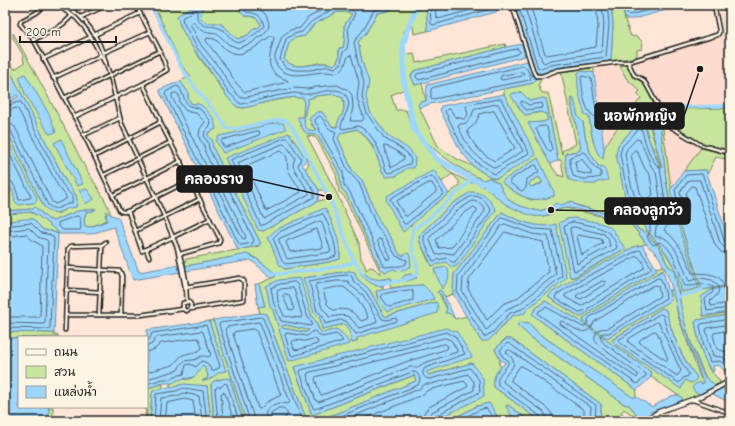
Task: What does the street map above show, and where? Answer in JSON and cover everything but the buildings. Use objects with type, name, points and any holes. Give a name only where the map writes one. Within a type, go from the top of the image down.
[{"type":"street","points":[[46,5],[36,13],[21,21],[20,24],[33,40],[84,135],[120,211],[128,211],[190,180]]},
{"type":"street","points":[[57,5],[84,27],[107,67]]},
{"type":"street","points":[[65,5],[69,6],[81,18],[94,35],[103,53],[116,97],[120,118],[180,254],[187,302],[191,304],[190,309]]},
{"type":"street","points":[[81,18],[107,5]]},
{"type":"street","points":[[74,117],[143,84],[167,70],[160,51],[136,5]]},
{"type":"street","points":[[512,5],[536,76],[542,76],[558,70],[627,62],[718,35],[719,30],[714,5]]},
{"type":"street","points":[[94,35],[140,13]]},
{"type":"street","points":[[33,40],[65,24],[72,16]]},
{"type":"street","points":[[103,53],[150,32]]},
{"type":"street","points":[[43,59],[91,37]]},
{"type":"street","points":[[64,98],[160,51]]},
{"type":"street","points":[[53,78],[100,56]]},
{"type":"street","points":[[627,62],[633,74],[642,79],[646,84],[669,125],[701,146],[730,153]]},
{"type":"street","points":[[143,84],[160,122],[220,239],[219,243],[180,254]]},
{"type":"street","points":[[84,135],[120,118]]},
{"type":"street","points":[[94,156],[160,122]]},
{"type":"street","points":[[104,175],[171,142]]},
{"type":"street","points":[[112,195],[180,161]]},
{"type":"street","points":[[135,232],[200,200]]},
{"type":"street","points":[[128,211],[141,250],[146,250],[210,219]]},
{"type":"street","points":[[65,330],[69,248],[71,246],[102,245],[106,242]]},
{"type":"street","points":[[99,314],[102,245]]},
{"type":"street","points":[[177,247],[182,265]]},
{"type":"street","points":[[146,250],[149,257]]},
{"type":"street","points":[[67,268],[117,270],[122,272],[121,314]]},
{"type":"street","points":[[66,315],[140,315],[183,309],[186,311],[190,309],[244,300],[244,281],[240,278],[186,288]]},
{"type":"street","points":[[66,290],[101,292]]},
{"type":"street","points":[[183,309],[183,303],[187,302]]},
{"type":"street","points":[[646,421],[658,412],[694,400],[730,381]]},
{"type":"street","points":[[694,400],[730,413]]},
{"type":"shaded area","points":[[722,5],[730,5],[730,151],[703,145],[673,127],[644,78],[634,73],[632,63],[723,35],[720,19]]},
{"type":"shaded area","points":[[620,66],[626,78],[640,91],[641,98],[615,131],[604,148],[594,68]]},
{"type":"shaded area","points":[[661,114],[667,127],[701,148],[670,190]]},
{"type":"green space","points":[[154,5],[193,5],[179,24],[194,50],[224,93],[237,107],[243,108],[271,101],[305,97],[303,117],[298,120],[305,132],[317,135],[332,159],[340,177],[341,187],[346,193],[381,269],[403,256],[399,254],[390,236],[380,223],[362,180],[352,170],[338,138],[341,133],[357,129],[367,138],[370,143],[383,173],[396,176],[407,168],[401,144],[388,136],[370,112],[365,97],[368,82],[358,42],[366,33],[377,13],[388,11],[398,5],[426,5],[428,31],[414,34],[413,26],[404,31],[401,55],[414,53],[416,63],[505,44],[506,47],[414,71],[411,76],[415,85],[422,83],[426,101],[418,105],[438,146],[457,159],[473,166],[492,178],[498,178],[509,170],[507,103],[504,89],[533,83],[536,78],[541,80],[538,85],[542,93],[548,93],[562,154],[562,151],[576,144],[561,71],[594,68],[594,73],[581,71],[593,141],[603,158],[604,148],[615,131],[641,98],[637,94],[640,91],[626,78],[620,66],[627,64],[634,77],[642,82],[648,91],[655,108],[661,114],[673,202],[702,290],[730,285],[711,290],[703,316],[730,312],[730,315],[697,320],[695,322],[700,347],[709,369],[720,381],[719,384],[715,385],[706,378],[693,349],[681,311],[674,270],[666,262],[659,247],[639,230],[627,215],[604,213],[570,203],[561,205],[557,204],[547,209],[538,211],[527,209],[516,204],[507,198],[503,194],[500,187],[489,178],[483,180],[465,171],[445,158],[428,143],[414,123],[407,88],[391,95],[396,110],[406,110],[413,130],[430,154],[451,173],[471,183],[475,182],[484,186],[506,204],[534,216],[552,214],[554,211],[565,208],[610,218],[621,218],[631,225],[646,244],[634,247],[548,297],[580,317],[656,271],[656,268],[663,266],[665,269],[585,317],[583,320],[607,338],[671,300],[669,290],[673,290],[678,316],[700,377],[704,383],[700,384],[699,393],[701,394],[682,401],[682,398],[651,377],[651,372],[577,319],[545,301],[536,308],[533,314],[637,390],[635,399],[538,333],[529,323],[518,325],[528,335],[624,404],[629,405],[641,419],[639,420],[624,409],[621,413],[633,421],[598,421],[600,419],[601,404],[511,339],[505,339],[495,349],[500,360],[499,364],[501,367],[496,373],[494,387],[540,421],[530,421],[508,405],[506,406],[515,421],[500,421],[489,403],[477,406],[449,421],[434,421],[484,395],[472,363],[428,375],[426,371],[294,367],[312,415],[415,375],[416,381],[318,421],[307,421],[266,314],[260,313],[258,307],[265,306],[259,284],[275,277],[273,274],[260,261],[249,255],[187,266],[185,264],[186,259],[259,246],[260,242],[213,148],[212,140],[208,136],[208,133],[214,129],[214,119],[202,107],[192,104],[188,99],[188,92],[180,81],[191,76],[182,66]],"holes":[[[521,92],[530,101],[546,99],[558,160],[561,160],[564,177],[558,175],[553,168],[529,123],[548,120],[546,114],[541,112],[525,115],[511,94]],[[572,98],[578,117],[583,122],[585,136],[590,152],[598,166],[566,160],[566,153],[579,151],[581,147],[572,107]],[[650,111],[659,114],[670,204],[652,213],[644,220],[618,145]],[[289,133],[309,164],[305,169],[319,190],[324,190],[327,199],[318,201],[263,231]],[[307,136],[315,137],[336,174],[339,192],[345,198],[381,273],[370,267],[366,270],[361,258],[359,243],[337,194]],[[537,159],[554,196],[531,200],[518,194],[503,184]],[[434,171],[442,182],[452,174],[459,181],[459,186],[434,205]],[[471,192],[429,262],[420,242],[419,235],[453,203]],[[502,212],[521,221],[535,225],[555,225],[542,297],[521,313],[512,316],[496,334],[481,341],[467,316],[455,319],[446,312],[447,309],[440,295],[440,290],[445,297],[453,294],[454,274]],[[330,218],[340,249],[340,259],[329,262],[284,269]],[[646,230],[699,288],[682,292],[676,270],[663,249]],[[615,233],[619,241],[626,248],[575,277],[570,277]],[[350,271],[369,289],[385,317],[436,302],[357,338],[357,341],[352,343],[350,333],[345,324],[322,329],[320,318],[303,278]],[[299,278],[312,317],[323,333],[289,361],[273,310]],[[369,278],[376,280],[391,278],[391,288],[423,285],[434,299],[378,300],[376,292],[383,290],[383,286],[376,286]],[[662,308],[666,310],[674,336],[682,354],[697,377],[691,383],[613,339]]]},
{"type":"green space","points":[[205,5],[240,5],[240,11],[245,16],[255,18],[261,25],[258,28],[254,28],[248,35],[238,39],[221,24],[207,23],[200,17],[202,9]]},
{"type":"green space","points":[[611,5],[629,5],[623,7],[631,36],[638,37],[643,43],[642,49],[637,50],[637,57],[611,61],[613,24]]},
{"type":"green space","points":[[337,12],[348,12],[352,14],[344,26],[345,37],[343,48],[339,48],[339,57],[334,65],[321,63],[295,66],[284,59],[289,43],[294,38],[305,36],[313,25]]},
{"type":"green space","points":[[13,33],[85,167],[100,191],[111,215],[105,214],[107,220],[90,227],[85,227],[84,219],[86,212],[95,209],[78,211],[53,221],[48,219],[35,207],[33,209],[5,211],[5,178],[20,205],[26,202],[33,203],[5,135],[5,127],[44,207],[57,214],[68,208],[76,207],[76,195],[66,182],[5,61],[5,54],[14,69],[24,63],[23,55],[13,38]]},
{"type":"green space","points":[[334,94],[343,98],[344,104],[343,113],[338,121],[337,127],[330,124],[322,112],[317,112],[313,117],[311,124],[316,130],[310,131],[306,129],[304,120],[308,99],[316,96]]},
{"type":"green space","points":[[730,108],[730,151],[703,145],[673,122],[681,109]]},
{"type":"green space","points":[[647,121],[649,123],[662,168],[660,169],[660,164],[649,140],[644,123]]},
{"type":"green space","points":[[701,148],[730,155],[730,160],[716,157],[707,175],[706,170],[684,171]]},
{"type":"green space","points":[[539,177],[542,183],[531,187],[529,185],[529,182]]},
{"type":"green space","points":[[30,212],[37,215],[59,232],[59,234],[43,230],[33,219],[5,222],[5,214]]},
{"type":"green space","points":[[213,320],[246,421],[243,421],[230,379],[220,379],[211,384],[214,421],[211,421],[207,386],[179,385],[170,388],[170,383],[173,383],[179,379],[194,377],[203,364],[208,375],[207,379],[203,380],[211,379],[224,365],[209,321]]},
{"type":"green space","points":[[285,325],[309,330],[304,332],[282,328],[282,326]]},
{"type":"green space","points":[[5,332],[54,333],[54,335],[58,335],[18,336],[18,338],[9,338],[5,336]]},
{"type":"green space","points":[[163,384],[163,388],[154,390],[152,393],[150,421],[145,421],[146,408],[148,408],[148,388]]},
{"type":"green space","points":[[49,408],[53,408],[53,421],[48,421]]},
{"type":"water","points":[[193,5],[205,5],[202,9],[200,17],[207,23],[221,24],[238,39],[248,35],[254,28],[258,28],[261,25],[255,18],[245,16],[240,11],[240,5],[279,5],[281,8],[289,5],[398,5],[388,11],[377,13],[366,33],[358,42],[362,62],[369,82],[366,97],[370,112],[388,136],[411,151],[415,159],[414,168],[407,168],[396,176],[386,177],[382,171],[372,145],[360,131],[357,129],[341,133],[338,138],[352,170],[362,180],[380,223],[390,236],[399,254],[403,256],[408,253],[410,256],[411,266],[407,269],[393,269],[386,272],[381,269],[346,193],[341,187],[340,177],[332,159],[317,135],[308,134],[304,131],[298,120],[298,117],[303,117],[304,98],[296,97],[280,99],[254,106],[238,107],[225,93],[193,48],[183,32],[177,16]],"holes":[[[337,12],[348,12],[352,14],[344,26],[345,37],[343,48],[339,48],[339,57],[334,65],[321,63],[295,66],[284,59],[289,43],[294,38],[305,36],[313,25]],[[334,94],[343,98],[344,104],[343,113],[338,121],[337,127],[333,127],[322,112],[317,112],[309,119],[316,130],[306,128],[304,120],[308,99],[316,96]]]},
{"type":"water","points":[[426,5],[509,5],[510,8],[428,31]]},
{"type":"water","points":[[514,5],[611,5],[613,24],[611,61],[552,69],[543,73],[538,73],[535,70]]},
{"type":"water","points":[[629,5],[685,5],[633,19],[625,19],[623,7]]},
{"type":"water","points":[[522,44],[525,56],[415,85],[411,76],[414,71]]},
{"type":"water","points":[[5,61],[66,182],[75,193],[77,200],[76,207],[56,213],[44,207],[5,127],[5,104],[18,97],[17,95],[9,100],[5,93],[5,87],[11,83],[5,71]]},
{"type":"water","points":[[527,61],[536,78],[533,83],[430,104],[420,108],[418,105],[420,102],[426,101],[427,85]]},
{"type":"water","points":[[581,71],[594,73],[604,148],[603,159],[595,146],[589,117],[585,115],[580,100],[578,73]]},
{"type":"water","points":[[25,74],[49,114],[56,132],[49,134],[25,94],[19,77]]},
{"type":"water","points":[[180,81],[188,92],[188,99],[192,104],[199,104],[205,108],[214,119],[216,129],[208,133],[208,136],[212,140],[213,148],[260,242],[260,245],[238,250],[159,90]]},
{"type":"water","points":[[521,92],[530,101],[543,98],[546,99],[558,160],[550,164],[528,123],[543,122],[548,120],[546,114],[540,112],[525,115],[510,94]]},
{"type":"water","points":[[504,94],[536,155],[498,178],[492,178],[473,166],[460,150],[440,110],[441,106]]},
{"type":"water","points":[[572,98],[574,99],[578,117],[583,122],[585,136],[590,152],[598,166],[604,167],[608,180],[597,182],[596,184],[586,184],[569,180],[565,163],[566,153],[579,151],[581,147],[572,107]]},
{"type":"water","points":[[650,111],[659,114],[670,205],[652,213],[644,220],[634,213],[626,201],[616,154],[618,145]],"holes":[[[647,121],[650,123],[662,168],[660,168],[644,123]]]},
{"type":"water","points":[[275,123],[283,123],[286,129],[223,153],[216,141],[219,136]]},
{"type":"water","points":[[289,133],[307,160],[302,164],[319,190],[318,201],[263,231],[258,230],[225,158]]},
{"type":"water","points":[[5,135],[37,198],[36,202],[20,205],[15,202],[13,192],[5,178]]},
{"type":"water","points":[[61,139],[83,184],[77,186],[54,143]]},
{"type":"water","points":[[538,158],[554,192],[554,196],[542,199],[526,198],[503,184],[502,181]],"holes":[[[539,177],[542,181],[540,185],[537,184],[531,187],[529,185],[530,182]]]},
{"type":"water","points":[[434,170],[449,194],[403,232],[386,200],[387,196]]},
{"type":"water","points":[[706,170],[730,245],[730,285],[702,290],[670,190],[684,171]]},
{"type":"water","points":[[477,177],[483,180],[489,178],[499,183],[504,193],[513,203],[537,211],[547,209],[557,203],[561,205],[572,201],[575,205],[604,213],[627,215],[639,230],[645,232],[658,246],[669,267],[674,270],[685,325],[700,367],[706,378],[715,385],[719,384],[730,395],[730,403],[707,391],[701,394],[696,393],[692,388],[699,382],[702,384],[704,383],[681,324],[668,277],[662,262],[655,252],[627,221],[616,217],[610,218],[570,208],[561,209],[538,217],[533,216],[505,204],[487,189],[475,182]]},
{"type":"water","points":[[87,189],[94,199],[85,204],[79,190]]},
{"type":"water","points":[[471,192],[480,193],[486,197],[496,210],[458,265],[452,268],[446,262],[432,266],[420,242],[419,235],[453,203]]},
{"type":"water","points":[[669,206],[672,206],[699,288],[682,292],[670,259],[645,228],[644,224]]},
{"type":"water","points":[[35,207],[48,219],[53,221],[78,211],[96,209],[94,211],[86,212],[84,219],[85,226],[90,227],[107,221],[106,211],[111,215],[118,217],[139,272],[185,264],[187,266],[247,254],[257,259],[276,274],[275,277],[272,278],[251,260],[133,280],[114,227],[90,234],[59,234],[37,215],[31,212],[5,214],[5,211],[33,209]]},
{"type":"water","points":[[325,208],[336,233],[340,259],[284,269],[279,264],[268,237],[277,229]]},
{"type":"water","points":[[502,212],[521,221],[536,225],[550,226],[556,224],[566,276],[565,279],[527,309],[525,313],[512,316],[488,341],[481,341],[453,294],[454,274]]},
{"type":"water","points":[[574,218],[608,226],[613,230],[626,248],[574,277],[570,277],[559,223],[567,219]]},
{"type":"water","points":[[33,219],[43,230],[58,234],[54,333],[5,332],[5,222]]},
{"type":"water","points":[[642,245],[656,268],[656,271],[580,317],[548,297],[551,293],[569,282],[634,247]]},
{"type":"water","points":[[447,267],[449,274],[448,279],[442,289],[434,269]]},
{"type":"water","points":[[350,271],[355,272],[357,279],[369,289],[385,317],[436,302],[438,307],[437,313],[357,338],[357,341],[352,343],[350,333],[345,324],[322,329],[320,318],[314,313],[303,278]]},
{"type":"water","points":[[663,271],[671,299],[666,303],[607,338],[585,323],[583,319],[585,317]]},
{"type":"water","points":[[363,272],[369,277],[379,279],[391,278],[392,280],[383,286],[372,284],[360,273]]},
{"type":"water","points":[[411,274],[417,278],[407,281],[402,279],[405,275]]},
{"type":"water","points":[[300,278],[312,317],[319,330],[323,333],[336,329],[344,335],[349,344],[289,361],[273,310],[270,306],[266,286],[279,280]],"holes":[[[285,325],[309,330],[304,332],[282,328],[282,326]]]},
{"type":"water","points":[[255,284],[259,284],[265,306],[258,307]]},
{"type":"water","points":[[423,285],[431,293],[434,299],[387,312],[378,300],[376,291]]},
{"type":"water","points":[[730,286],[730,312],[703,316],[701,297],[711,290]]},
{"type":"water","points":[[440,290],[445,297],[455,319],[449,313],[445,313],[447,309],[441,295],[437,292]]},
{"type":"water","points":[[545,301],[577,319],[651,372],[651,377],[637,390],[532,314],[536,308]]},
{"type":"water","points":[[662,308],[666,310],[674,337],[682,355],[697,377],[695,381],[691,383],[685,380],[681,389],[615,344],[612,340]]},
{"type":"water","points":[[260,313],[266,314],[307,421],[246,421],[213,320]]},
{"type":"water","points":[[730,315],[730,374],[725,372],[719,365],[713,366],[713,372],[709,368],[703,356],[695,322],[697,320]]},
{"type":"water","points":[[209,321],[226,371],[222,371],[208,380],[202,381],[207,379],[208,375],[203,365],[195,376],[178,380],[173,383],[164,383],[148,388],[147,330]]},
{"type":"water","points":[[521,322],[529,323],[538,333],[634,398],[635,396],[652,407],[671,396],[679,395],[682,398],[682,401],[653,411],[641,419],[629,405],[624,404],[528,335],[517,325]]},
{"type":"water","points":[[446,328],[457,332],[472,357],[426,372],[429,375],[472,363],[483,379],[484,396],[434,421],[318,421],[416,381],[414,375],[312,415],[294,367]]},
{"type":"water","points":[[5,336],[9,338],[18,338],[18,408],[49,408],[48,421],[5,421]]},
{"type":"water","points":[[506,339],[511,339],[601,404],[600,419],[598,421],[540,421],[494,387],[495,376],[505,362],[500,360],[495,349]]},
{"type":"water","points":[[226,378],[230,379],[243,421],[214,421],[211,384],[214,381]]},
{"type":"water","points":[[183,384],[207,386],[211,421],[150,421],[152,393],[154,390],[175,387]]},
{"type":"water","points":[[489,403],[500,421],[449,421],[477,406]]},
{"type":"water","points":[[508,405],[530,421],[515,421],[506,406]]},
{"type":"waterway","points":[[151,5],[181,67],[195,88],[223,122],[226,128],[236,129],[278,120],[286,121],[293,128],[329,197],[353,259],[363,274]]},
{"type":"waterway","points":[[417,5],[403,43],[404,82],[414,129],[437,159],[482,183]]},
{"type":"waterway","points":[[683,107],[729,106]]},
{"type":"waterway","points":[[384,283],[405,280],[417,275],[412,244],[413,229],[428,219],[472,179]]},
{"type":"waterway","points":[[271,273],[279,274],[335,267],[355,262]]},
{"type":"waterway","points":[[677,297],[702,290]]},
{"type":"waterway","points":[[147,408],[147,421]]},
{"type":"place","name":"หอพักหญิง","points":[[700,69]]},
{"type":"place","name":"คลองราง","points":[[329,197]]},
{"type":"place","name":"คลองลูกวัว","points":[[551,210]]}]
